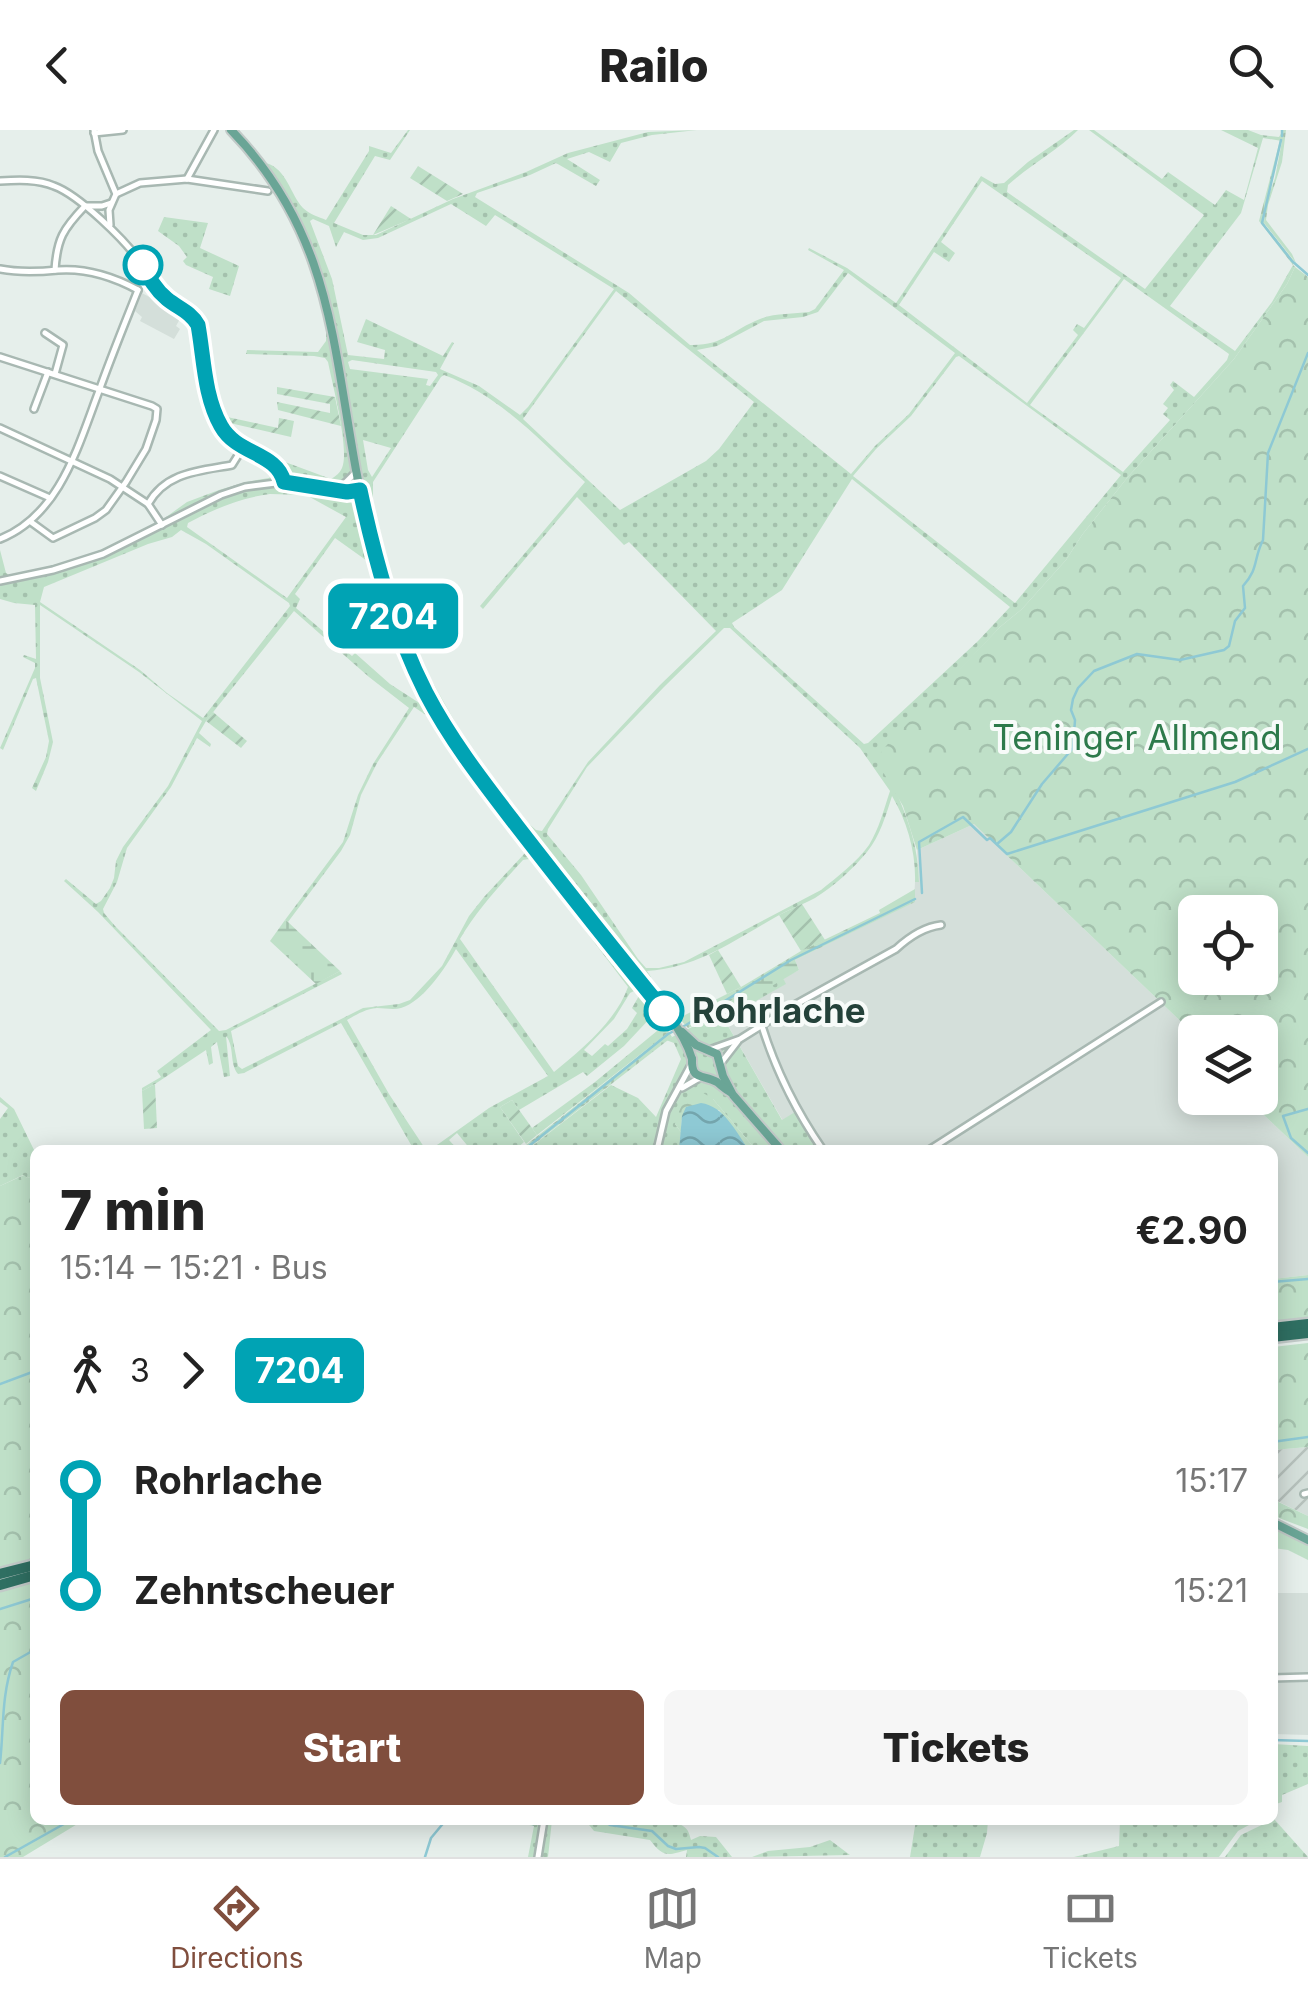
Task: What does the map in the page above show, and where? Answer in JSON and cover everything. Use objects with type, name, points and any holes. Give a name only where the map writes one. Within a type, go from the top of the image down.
[{"type":"highway","points":[[1278,1327],[1308,1324]]},
{"type":"highway","points":[[1278,1337],[1308,1333]]},
{"type":"highway","points":[[0,1574],[30,1566]]},
{"type":"highway","points":[[0,1585],[30,1576]]},
{"type":"main road","points":[[231,130],[277,186],[312,254],[332,330],[356,471],[376,559],[400,636],[440,718],[462,754],[677,1028],[693,1043],[718,1055],[733,1095]]},
{"type":"main road","points":[[677,1028],[694,1073],[733,1095],[777,1145]]},
{"type":"main road","points":[[691,1062],[698,1051],[708,1049]]},
{"type":"main road","points":[[703,1078],[715,1075],[720,1066]]},
{"type":"main road","points":[[1278,1525],[1308,1540]]},
{"type":"street","points":[[116,194],[94,131],[123,130]]},
{"type":"street","points":[[187,179],[214,130]]},
{"type":"street","points":[[111,228],[108,218],[116,194],[140,184],[187,179],[268,191]]},
{"type":"street","points":[[0,181],[50,184],[72,196],[111,228],[142,264],[153,284],[198,325],[214,411],[229,438],[275,464],[284,482]]},
{"type":"street","points":[[55,270],[64,229],[84,206],[111,203]]},
{"type":"street","points":[[0,269],[91,273],[138,290]]},
{"type":"street","points":[[2,536],[31,522],[50,498],[72,460],[138,290],[153,284]]},
{"type":"street","points":[[34,409],[63,345],[45,332]]},
{"type":"street","points":[[0,357],[157,409],[146,448],[101,514],[58,538],[48,536],[31,522]]},
{"type":"street","points":[[0,428],[72,460],[122,488],[148,504],[162,524]]},
{"type":"street","points":[[148,504],[158,488],[185,474],[232,465],[242,448]]},
{"type":"street","points":[[338,490],[356,471]]},
{"type":"street","points":[[0,476],[50,498]]},
{"type":"street","points":[[0,581],[77,564],[220,495],[245,487],[284,482],[360,490]]},
{"type":"street","points":[[708,1049],[740,1039],[909,938],[941,925]]},
{"type":"street","points":[[937,1145],[1162,1002]]},
{"type":"street","points":[[762,1026],[784,1084],[820,1145]]},
{"type":"street","points":[[720,1066],[740,1039]]},
{"type":"street","points":[[658,1145],[662,1123],[691,1062]]},
{"type":"street","points":[[675,1094],[694,1079],[703,1078]]},
{"type":"street","points":[[1278,1678],[1308,1678]]},
{"type":"street","points":[[538,1857],[543,1825]]},
{"type":"shaded area","points":[[142,293],[182,315],[174,339],[140,321],[142,317],[135,311]]},
{"type":"shaded area","name":"Rohrlache","points":[[974,824],[1178,1019],[1178,1115],[1264,1115],[1308,1157],[1308,1275],[1278,1278],[1278,1145],[815,1145],[783,1121],[724,1019],[785,984],[783,978],[799,970],[795,960],[914,902],[915,882],[919,881],[917,850]]},
{"type":"shaded area","points":[[1308,1447],[1308,1516],[1278,1501],[1278,1450]]},
{"type":"shaded area","points":[[1278,1593],[1308,1593],[1308,1735],[1278,1734]]},
{"type":"green space","points":[[410,130],[390,160],[375,156],[334,223],[363,235],[376,235],[568,153],[648,132],[697,130],[621,143],[610,162],[589,152],[567,159],[600,180],[596,186],[556,163],[475,197],[629,293],[690,345],[701,345],[766,317],[815,309],[844,270],[809,248],[847,268],[896,303],[981,176],[995,184],[1004,183],[1074,130],[1078,130],[1008,185],[1007,192],[1145,289],[1204,215],[1089,130],[1162,179],[1168,172],[1215,205],[1226,190],[1244,200],[1258,148],[1221,130],[1248,130],[1279,137],[1286,130],[1282,162],[1266,220],[1296,263],[1264,223],[1282,141],[1263,138],[1241,213],[1170,306],[1235,351],[1272,302],[1293,265],[1287,284],[1234,359],[1127,478],[1066,560],[881,754],[911,831],[919,882],[915,882],[906,826],[892,796],[872,846],[822,893],[713,952],[682,965],[647,971],[651,977],[647,981],[679,1018],[667,1028],[669,1032],[537,1135],[532,1128],[663,1026],[654,1014],[624,1046],[587,1076],[583,1072],[519,1110],[512,1100],[500,1107],[524,1142],[521,1145],[467,1145],[457,1133],[449,1140],[454,1145],[437,1145],[489,1108],[548,1076],[456,949],[417,999],[398,1009],[377,1008],[347,1020],[423,1145],[411,1145],[341,1023],[238,1074],[226,1036],[230,1076],[224,1077],[217,1042],[211,1047],[213,1063],[209,1065],[206,1050],[142,1091],[161,1077],[157,1071],[211,1030],[64,881],[96,904],[101,901],[110,888],[123,847],[168,786],[202,721],[139,672],[40,605],[40,678],[53,742],[36,791],[32,788],[49,741],[36,678],[3,750],[0,748],[35,668],[35,663],[23,657],[36,659],[35,605],[0,599],[0,550],[6,573],[11,576],[111,546],[155,525],[187,502],[273,475],[272,470],[245,453],[247,448],[331,479],[340,472],[344,459],[342,432],[325,358],[246,354],[247,350],[318,352],[326,341],[326,329],[313,280],[286,212],[243,149],[247,140],[266,163],[284,176],[303,208],[326,220],[369,146],[391,153]],"holes":[[[982,181],[1121,278],[1084,328],[1077,324],[1073,330],[1078,335],[1027,403],[899,305],[934,252],[949,262],[955,253],[941,242]],[[451,204],[486,226],[495,215],[614,289],[520,415],[479,386],[440,369],[452,342],[443,356],[366,319],[357,342],[385,350],[384,359],[348,355],[332,279],[310,221],[329,226],[336,247],[344,232],[363,240],[378,238]],[[848,273],[955,353],[909,414],[851,474],[697,350],[717,346],[764,321],[818,312]],[[1124,279],[1229,354],[1194,397],[1173,381],[1170,385],[1174,390],[1163,404],[1168,408],[1163,414],[1170,420],[1123,472],[1030,405]],[[616,291],[754,402],[706,461],[620,510],[523,419]],[[959,356],[1121,475],[1015,603],[853,476],[911,416]],[[352,360],[438,375],[430,386],[426,385],[428,379],[350,369],[348,362]],[[441,377],[465,384],[502,408],[585,482],[480,606],[483,609],[577,497],[624,545],[629,542],[716,631],[588,762],[542,831],[528,823],[467,743],[420,660],[393,583],[373,503],[373,482]],[[363,440],[391,448],[372,477],[368,470]],[[852,479],[1010,607],[864,744],[732,623],[782,590]],[[270,494],[306,495],[346,517],[287,598],[187,527],[217,509]],[[181,530],[290,606],[203,718],[40,602],[44,587]],[[335,538],[370,563],[404,660],[427,708],[390,684],[355,653],[352,656],[296,608],[300,599],[295,594]],[[294,611],[409,708],[373,764],[358,795],[343,842],[285,920],[288,922],[341,851],[377,763],[414,707],[429,717],[525,853],[469,916],[442,966],[410,1000],[363,1008],[242,1069],[238,1066],[231,1031],[342,974],[340,971],[219,1031],[115,926],[103,909],[117,882],[127,848],[171,787],[197,738],[210,747],[199,733]],[[724,628],[730,628],[860,748],[890,791],[869,845],[821,890],[684,962],[659,968],[646,968],[638,959],[581,875],[547,834],[587,767]],[[523,860],[532,860],[628,987],[606,1023],[554,1072],[460,939]],[[636,990],[640,994],[632,1008],[637,1013],[627,1029],[592,1056],[584,1050],[614,1019],[630,993]]]},
{"type":"green space","points":[[1280,140],[1263,218],[1293,265],[1259,221]]},
{"type":"green space","points":[[418,166],[463,194],[447,201],[410,178]]},
{"type":"green space","points":[[391,206],[411,219],[373,235]]},
{"type":"green space","points":[[164,217],[208,223],[200,248],[239,266],[230,296],[209,289],[213,277],[186,265],[183,261],[187,257],[179,246],[158,231]]},
{"type":"green space","name":"Teninger Allmend","points":[[1295,267],[1308,277],[1308,1157],[1264,1115],[1278,1115],[1278,1015],[1178,1015],[1178,1019],[974,824],[917,850],[903,806],[879,765],[886,746],[1022,609],[1066,560],[1127,478],[1234,359]]},
{"type":"green space","points":[[277,387],[335,397],[341,426],[278,410],[277,402],[330,413],[330,404],[277,394]]},
{"type":"green space","points":[[218,415],[278,428],[279,418],[294,421],[291,437],[221,421]]},
{"type":"green space","points":[[213,712],[247,741],[241,748],[206,721]]},
{"type":"green space","points":[[915,889],[915,902],[795,960],[799,970],[746,1001],[745,991],[717,1010],[717,1015],[688,1028],[679,1018],[880,913],[879,910]]},
{"type":"green space","points":[[802,904],[825,940],[801,951],[779,915]]},
{"type":"green space","points":[[285,920],[340,971],[316,984],[270,941]]},
{"type":"green space","points":[[718,950],[741,987],[727,994],[709,955]]},
{"type":"green space","points":[[783,978],[786,984],[724,1019],[782,1120],[795,1112],[816,1145],[752,1145],[713,1099],[675,1124],[681,1132],[680,1145],[533,1145],[611,1085],[638,1098],[656,1117],[681,1059],[674,1043],[666,1040],[716,1015],[717,1010],[746,990],[746,1000]]},
{"type":"green space","points":[[669,1032],[672,1037],[533,1145],[526,1145]]},
{"type":"green space","points":[[155,1084],[157,1128],[144,1129],[142,1091]]},
{"type":"green space","points":[[700,1091],[713,1099],[752,1145],[745,1145],[719,1110],[682,1116],[681,1132],[675,1124],[690,1097]]},
{"type":"green space","points":[[0,1097],[14,1109],[32,1145],[30,1177],[23,1175],[0,1186],[0,1119],[8,1108]]},
{"type":"green space","points":[[512,1100],[537,1135],[526,1144],[500,1107]]},
{"type":"green space","points":[[24,1175],[30,1177],[30,1560],[0,1569],[0,1186]]},
{"type":"green space","points":[[1308,1275],[1308,1318],[1278,1322],[1278,1278]]},
{"type":"green space","points":[[1308,1343],[1308,1447],[1278,1450],[1278,1346]]},
{"type":"green space","points":[[1278,1502],[1308,1516],[1308,1529],[1279,1518]]},
{"type":"green space","points":[[1278,1530],[1308,1544],[1308,1560],[1278,1549]]},
{"type":"green space","points":[[30,1582],[30,1825],[76,1825],[23,1857],[0,1857],[0,1590]]},
{"type":"green space","points":[[1278,1744],[1308,1746],[1308,1784],[1282,1795],[1282,1802],[1278,1803]]},
{"type":"green space","points":[[1278,1823],[1308,1857],[1225,1857],[1241,1835],[1262,1825]]},
{"type":"green space","points":[[529,1825],[551,1825],[548,1857],[528,1857],[534,1826]]},
{"type":"green space","points":[[589,1825],[680,1825],[691,1840],[716,1837],[732,1857],[686,1857],[687,1850],[666,1854],[650,1840],[594,1831]]},
{"type":"green space","points":[[915,1825],[988,1825],[980,1857],[910,1857]]},
{"type":"green space","points":[[1120,1825],[1249,1825],[1238,1831],[1219,1857],[1074,1857],[1119,1846]]},
{"type":"green space","points":[[830,1840],[850,1855],[752,1857],[768,1851],[810,1847]]},
{"type":"water","points":[[701,1103],[716,1109],[746,1145],[679,1145],[686,1107]]},
{"type":"waterway","points":[[1282,130],[1282,136]]},
{"type":"waterway","points":[[1281,140],[1262,223],[1308,275]]},
{"type":"waterway","points":[[997,844],[1011,832],[1042,784],[1073,748],[1073,699],[1094,671],[1137,654],[1180,660],[1229,646],[1235,621],[1245,608],[1243,586],[1263,540],[1268,453],[1308,353]]},
{"type":"waterway","points":[[922,893],[919,842],[963,817],[1007,854],[1235,782],[1308,749]]},
{"type":"waterway","points":[[530,1145],[668,1034],[791,960],[915,899]]},
{"type":"waterway","points":[[1308,1109],[1283,1116],[1291,1138],[1308,1153]]},
{"type":"waterway","points":[[1278,1282],[1308,1279]]},
{"type":"waterway","points":[[0,1384],[30,1373]]},
{"type":"waterway","points":[[1278,1441],[1308,1437]]},
{"type":"waterway","points":[[0,1609],[30,1600]]},
{"type":"waterway","points":[[0,1763],[9,1675],[13,1662],[30,1652]]},
{"type":"waterway","points":[[1278,1740],[1308,1741]]},
{"type":"waterway","points":[[5,1857],[62,1825]]},
{"type":"waterway","points":[[425,1857],[431,1838],[442,1825]]},
{"type":"waterway","points":[[610,1825],[652,1831],[668,1846],[705,1848],[718,1857]]},
{"type":"bus line","name":"7204","points":[[143,265],[160,293],[198,325],[214,411],[229,438],[275,464],[284,482],[347,492],[360,490],[400,636],[440,718],[462,754],[664,1011]]},
{"type":"place","name":"Rohrlache","points":[[664,1011]]}]
